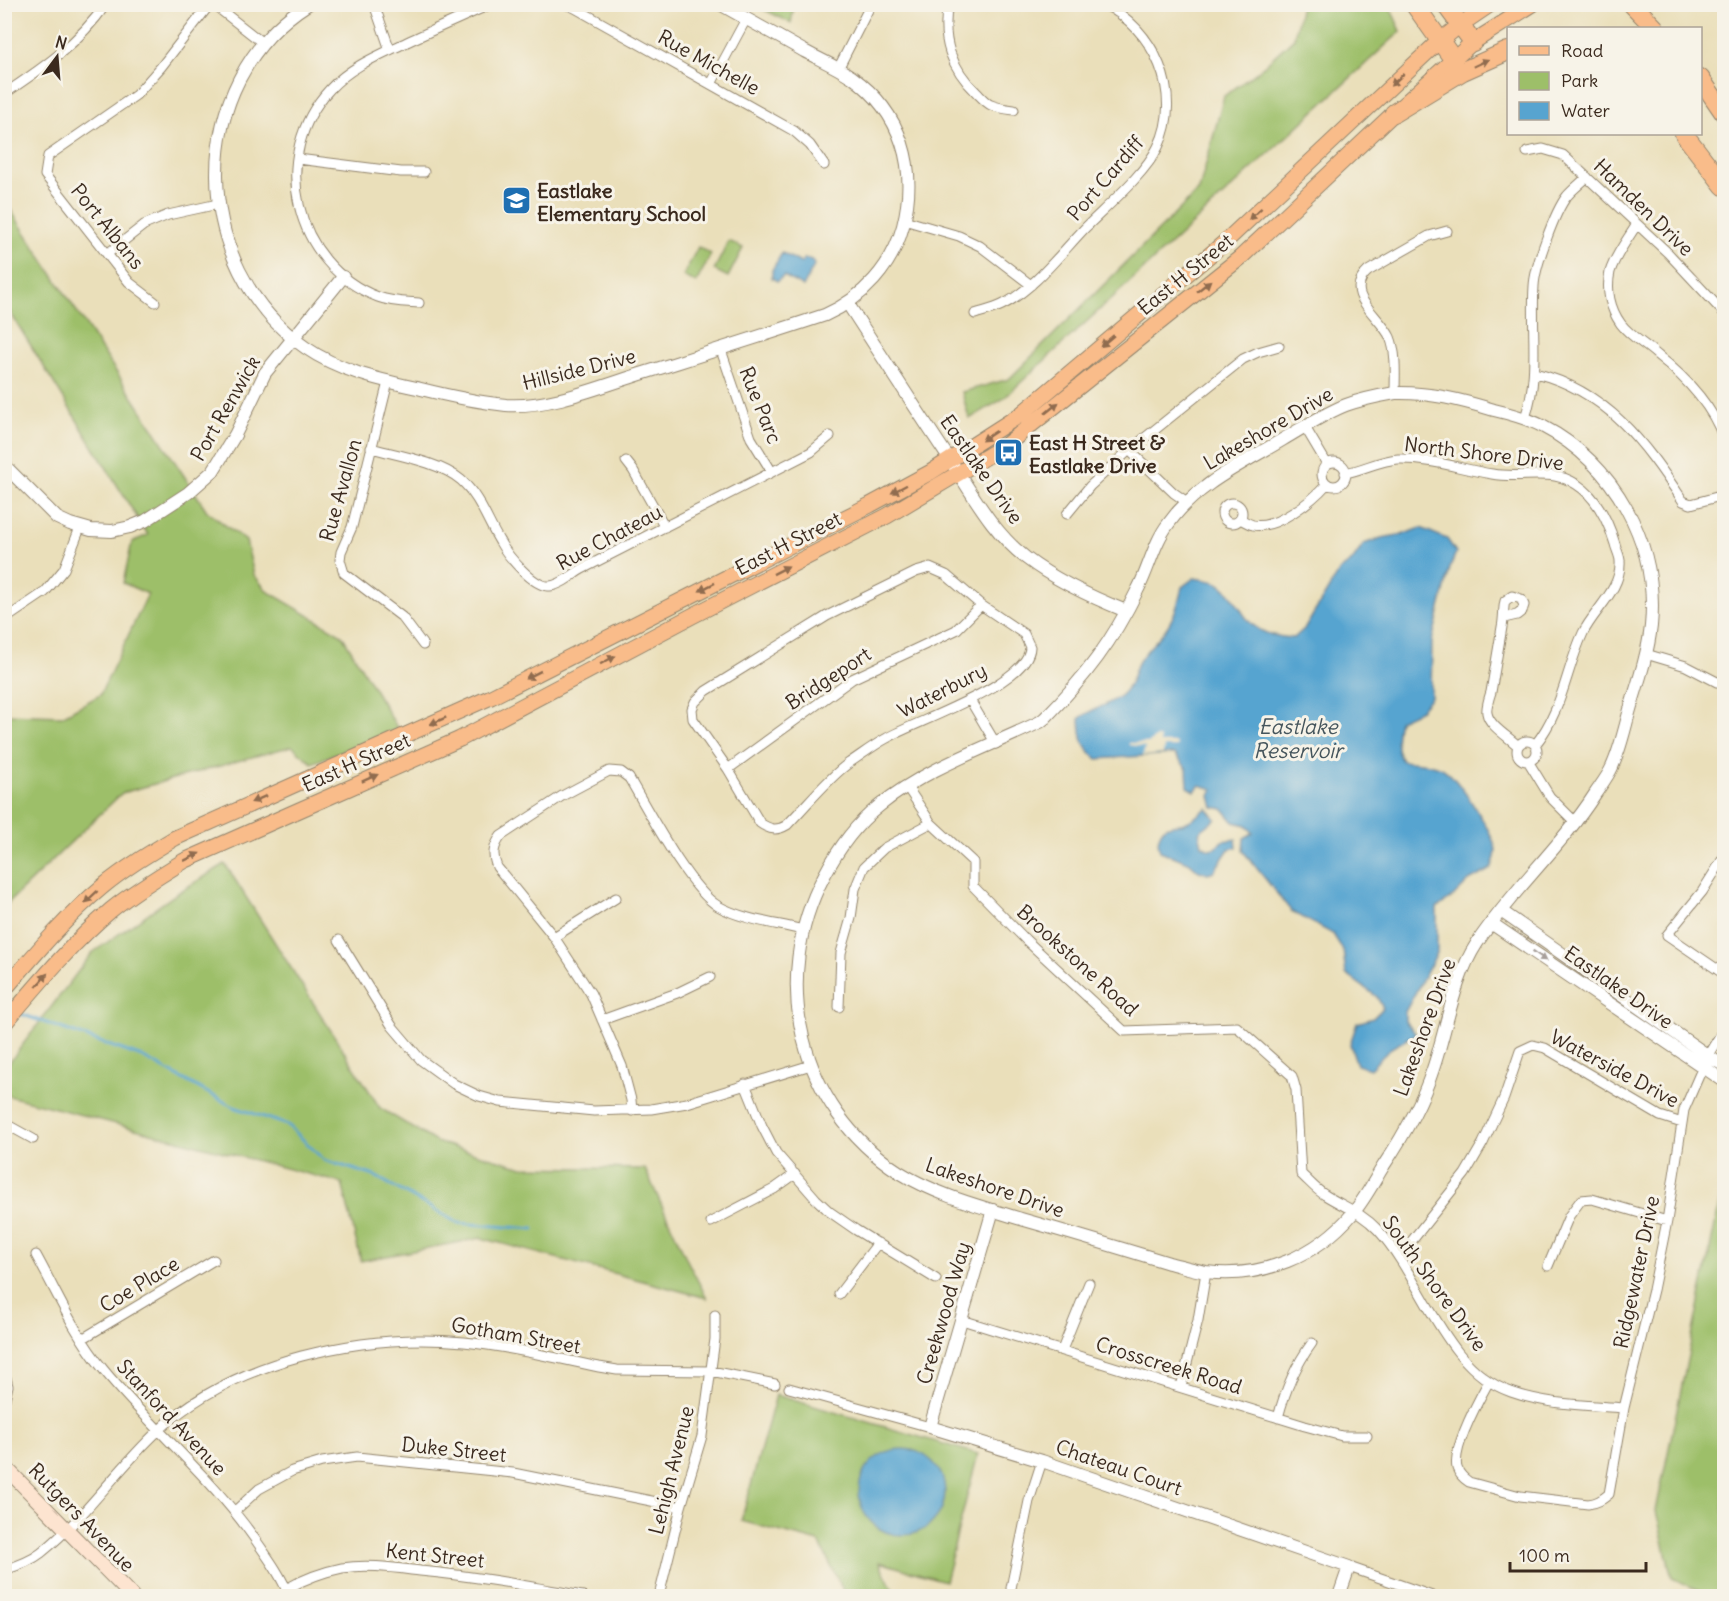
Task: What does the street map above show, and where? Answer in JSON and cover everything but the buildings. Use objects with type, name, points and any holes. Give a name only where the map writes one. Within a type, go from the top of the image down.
[{"type":"highway","points":[[1414,4],[1453,59]]},
{"type":"highway","points":[[1445,4],[1473,42]]},
{"type":"highway","points":[[1632,4],[1654,27]]},
{"type":"highway","points":[[1646,4],[1663,27]]},
{"type":"highway","points":[[1394,112],[1463,71],[1507,52]]},
{"type":"highway","points":[[1702,79],[1725,113]]},
{"type":"highway","points":[[1685,135],[1725,186]]},
{"type":"main road","name":"East H Street","points":[[4,990],[43,945],[103,886],[175,838],[491,697],[870,505],[950,460],[1020,415],[1225,242],[1440,41],[1491,4]]},
{"type":"main road","name":"East H Street","points":[[4,1024],[51,968],[112,909],[184,861],[460,739],[887,516],[1006,445],[1240,258],[1394,112],[1473,42],[1533,4]]},
{"type":"main road","name":"Rutgers Avenue","points":[[4,1466],[132,1596]]},
{"type":"street","points":[[4,94],[44,67],[76,41],[92,25],[106,4]]},
{"type":"street","points":[[212,4],[264,44]]},
{"type":"street","name":"Port Albans","points":[[155,302],[129,282],[45,175],[45,165],[48,156],[136,95],[212,4]]},
{"type":"street","name":"Hillside Drive","points":[[308,4],[282,24],[264,44],[244,72],[224,119],[217,161],[218,204],[227,242],[243,278],[266,311],[294,339],[318,356],[344,369],[388,382],[469,400],[508,405],[536,404],[578,393],[721,350],[825,315],[848,304],[862,293],[884,269],[899,243],[909,195],[906,156],[897,131],[875,98],[851,76],[720,4]]},
{"type":"street","points":[[374,4],[390,50]]},
{"type":"street","points":[[419,303],[391,301],[378,297],[343,277],[323,257],[304,226],[295,188],[298,159],[308,123],[329,90],[367,60],[491,4]]},
{"type":"street","name":"Rue Michelle","points":[[565,4],[794,131],[810,145],[824,165]]},
{"type":"street","points":[[838,69],[871,4]]},
{"type":"street","points":[[948,4],[944,23],[952,60],[969,86],[989,104],[1014,111]]},
{"type":"street","name":"Port Cardiff","points":[[975,314],[1002,305],[1031,285],[1141,170],[1158,148],[1165,125],[1166,89],[1156,55],[1136,27],[1103,4]]},
{"type":"street","points":[[711,84],[746,19]]},
{"type":"street","name":"Hamden Drive","points":[[1527,152],[1543,149],[1563,155],[1668,253],[1725,313]]},
{"type":"street","points":[[298,159],[401,172],[424,172]]},
{"type":"street","points":[[1525,418],[1530,404],[1535,373],[1534,287],[1536,270],[1559,208],[1567,196],[1587,177]]},
{"type":"street","points":[[107,254],[144,225],[168,215],[218,204]]},
{"type":"street","points":[[904,220],[959,236],[980,246],[1031,285]]},
{"type":"street","points":[[1637,224],[1615,260],[1610,274],[1609,296],[1615,313],[1622,325],[1659,356],[1697,394],[1714,417],[1725,439]]},
{"type":"street","points":[[1395,393],[1394,359],[1390,338],[1359,294],[1358,284],[1361,277],[1368,271],[1429,236],[1447,231]]},
{"type":"street","name":"Port Renwick","points":[[4,465],[57,518],[80,528],[101,531],[130,527],[145,521],[195,488],[213,471],[222,458],[265,373],[343,277]]},
{"type":"street","name":"Eastlake Drive","points":[[848,304],[959,474],[1010,544],[1062,582],[1126,611]]},
{"type":"street","points":[[1067,514],[1090,486],[1129,450],[1243,360],[1258,352],[1280,346]]},
{"type":"street","name":"Rue Parc","points":[[721,350],[751,438],[771,472]]},
{"type":"street","points":[[1535,373],[1565,382],[1604,405],[1650,452],[1683,501],[1691,504],[1725,495]]},
{"type":"street","name":"Rue Avallon","points":[[388,382],[352,527],[340,560],[345,573],[402,616],[423,645]]},
{"type":"street","name":"Lakeshore Drive","points":[[1395,393],[1446,396],[1525,418],[1555,433],[1588,459],[1616,490],[1633,520],[1645,551],[1651,582],[1651,625],[1646,654],[1612,768],[1576,823],[1491,923],[1476,945],[1464,971],[1423,1096],[1404,1135],[1356,1210],[1333,1235],[1306,1252],[1275,1267],[1238,1272],[1206,1272],[993,1210],[925,1186],[884,1161],[859,1138],[836,1111],[811,1065],[802,1036],[796,992],[796,960],[802,930],[815,892],[849,834],[879,806],[907,787],[936,770],[996,744],[1045,718],[1076,686],[1102,654],[1138,589],[1167,525],[1178,511],[1210,482],[1326,414],[1348,404],[1395,393]]},
{"type":"street","points":[[1305,427],[1327,464]]},
{"type":"street","name":"Rue Chateau","points":[[371,448],[430,465],[459,478],[484,510],[500,544],[522,570],[538,584],[548,587],[558,584],[582,569],[811,452],[830,436]]},
{"type":"street","points":[[1129,450],[1174,494],[1188,502]]},
{"type":"street","name":"North Shore Drive","points":[[1240,519],[1254,525],[1266,525],[1280,520],[1318,494],[1327,484],[1334,486],[1341,484],[1345,473],[1397,459],[1424,460],[1513,477],[1540,475],[1558,477],[1578,485],[1594,501],[1609,525],[1620,562],[1615,586],[1584,632],[1552,722],[1535,745]]},
{"type":"street","points":[[626,462],[633,470],[665,527]]},
{"type":"street","points":[[1327,464],[1339,464],[1345,473]]},
{"type":"street","points":[[1327,464],[1322,474],[1327,484]]},
{"type":"street","points":[[10,615],[45,592],[64,568],[80,528]]},
{"type":"street","name":"Waterbury","points":[[930,568],[946,575],[981,605],[1024,634],[1029,642],[1030,652],[1026,662],[970,700],[888,737],[846,765],[787,825],[780,829],[768,829],[760,823],[728,770],[693,719],[692,709],[695,702],[716,685],[826,616],[916,572],[930,568]]},
{"type":"street","name":"Bridgeport","points":[[728,770],[852,679],[956,630],[981,605]]},
{"type":"street","points":[[1504,618],[1487,713],[1492,723],[1518,746],[1518,755],[1522,759],[1528,760],[1536,754],[1535,745],[1526,741],[1518,746]]},
{"type":"street","points":[[1646,654],[1686,666],[1717,682],[1725,682]]},
{"type":"street","points":[[970,700],[996,744]]},
{"type":"street","points":[[1528,760],[1550,797],[1576,823]]},
{"type":"street","points":[[632,1111],[622,1066],[585,983],[554,937],[497,867],[493,856],[495,844],[506,833],[562,796],[609,771],[621,772],[629,778],[681,863],[707,898],[735,913],[802,930]]},
{"type":"street","name":"Brookstone Road","points":[[907,787],[931,823],[973,862],[973,886],[1026,940],[1124,1031],[1237,1027],[1292,1076],[1296,1090],[1301,1174],[1323,1194],[1356,1210]]},
{"type":"street","points":[[838,1008],[842,953],[851,918],[855,889],[864,867],[884,848],[931,823]]},
{"type":"street","points":[[1725,856],[1702,892],[1667,935],[1725,974]]},
{"type":"street","points":[[554,937],[616,898]]},
{"type":"street","name":"Eastlake Drive","points":[[1501,911],[1725,1065]]},
{"type":"street","name":"Eastlake Drive","points":[[1491,923],[1725,1082]]},
{"type":"street","points":[[339,940],[400,1037],[421,1060],[454,1084],[479,1096],[520,1105],[594,1112],[632,1111],[687,1103],[811,1065]]},
{"type":"street","points":[[602,1020],[677,993],[710,977]]},
{"type":"street","name":"Ridgewater Drive","points":[[1489,1381],[1472,1410],[1456,1458],[1457,1469],[1462,1477],[1469,1482],[1520,1496],[1588,1504],[1597,1503],[1609,1494],[1624,1408],[1653,1290],[1667,1221],[1684,1110],[1708,1055],[1725,1029]]},
{"type":"street","name":"Waterside Drive","points":[[1399,1257],[1462,1178],[1483,1143],[1504,1098],[1520,1051],[1527,1047],[1533,1045],[1545,1048],[1660,1116],[1682,1123]]},
{"type":"street","points":[[745,1084],[776,1153],[816,1199],[830,1212],[936,1279]]},
{"type":"street","points":[[6,1128],[33,1139]]},
{"type":"street","points":[[711,1222],[774,1189],[795,1174]]},
{"type":"street","points":[[1548,1266],[1569,1216],[1581,1200],[1592,1199],[1667,1221]]},
{"type":"street","name":"Creekwood Way","points":[[930,1427],[993,1210]]},
{"type":"street","name":"South Shore Drive","points":[[1356,1210],[1377,1230],[1399,1257],[1452,1345],[1463,1359],[1489,1381],[1509,1392],[1536,1400],[1624,1408]]},
{"type":"street","points":[[839,1294],[878,1243]]},
{"type":"street","name":"Stanford Avenue","points":[[36,1255],[82,1339],[102,1368],[158,1431],[235,1511],[271,1561],[288,1593]]},
{"type":"street","name":"Coe Place","points":[[82,1339],[214,1260]]},
{"type":"street","points":[[1180,1387],[1198,1320],[1206,1272]]},
{"type":"street","points":[[1062,1350],[1089,1283]]},
{"type":"street","name":"Lehigh Avenue","points":[[659,1596],[681,1507],[702,1436],[711,1371],[715,1315]]},
{"type":"street","name":"Crosscreek Road","points":[[962,1320],[1278,1418],[1342,1436],[1367,1436]]},
{"type":"street","name":"Gotham Street","points":[[4,1570],[26,1562],[41,1553],[158,1431],[188,1406],[234,1379],[258,1369],[321,1352],[389,1341],[420,1339],[486,1344],[617,1370],[711,1371],[775,1384]]},
{"type":"street","points":[[1278,1418],[1285,1391],[1300,1358],[1312,1343]]},
{"type":"street","points":[[4,1370],[8,1386],[4,1403]]},
{"type":"street","name":"Chateau Court","points":[[789,1388],[1042,1461],[1432,1596]]},
{"type":"street","name":"Duke Street","points":[[235,1511],[259,1489],[286,1474],[312,1465],[357,1457],[513,1473],[681,1507]]},
{"type":"street","points":[[1012,1596],[1011,1588],[1029,1501],[1042,1461]]},
{"type":"street","name":"Kent Street","points":[[288,1593],[307,1578],[329,1571],[357,1566],[376,1566],[481,1577],[583,1596]]},
{"type":"street","points":[[1340,1596],[1349,1567]]},
{"type":"green space","points":[[755,5],[794,5],[791,23]]},
{"type":"green space","points":[[1301,5],[1389,5],[1401,31],[1003,399],[969,419],[962,392],[1009,379],[1199,190],[1224,96],[1257,72],[1294,38]]},
{"type":"green space","points":[[4,200],[207,511],[246,541],[254,575],[267,591],[342,635],[398,729],[312,763],[292,746],[122,793],[5,906],[5,714],[62,716],[100,695],[148,594],[123,583],[132,542],[148,535],[5,304]]},
{"type":"green space","points":[[729,241],[743,248],[728,277],[714,270]]},
{"type":"green space","points":[[698,247],[711,254],[696,283],[683,276]]},
{"type":"green space","points":[[225,864],[380,1108],[436,1142],[523,1167],[645,1169],[707,1298],[481,1238],[361,1261],[342,1183],[5,1095],[5,1068],[92,953],[176,894]]},
{"type":"green space","points":[[1724,1181],[1724,1596],[1711,1596],[1672,1578],[1656,1511]]},
{"type":"green space","points":[[776,1395],[978,1454],[945,1581],[879,1562],[896,1596],[846,1596],[819,1542],[741,1521]]},
{"type":"water","points":[[782,253],[801,263],[804,259],[813,261],[814,266],[803,287],[784,276],[777,281],[772,278],[772,270]]},
{"type":"water","name":"Eastlake Reservoir","points":[[1421,528],[1447,539],[1456,552],[1432,641],[1431,697],[1419,711],[1399,720],[1397,747],[1402,761],[1433,765],[1449,774],[1466,794],[1482,820],[1494,843],[1496,853],[1491,869],[1469,881],[1437,908],[1437,953],[1405,1012],[1405,1021],[1416,1034],[1391,1048],[1370,1069],[1357,1065],[1350,1044],[1357,1023],[1373,1018],[1383,1008],[1377,997],[1346,974],[1343,950],[1333,934],[1291,911],[1243,851],[1244,838],[1253,833],[1247,825],[1234,822],[1223,809],[1213,807],[1210,796],[1213,789],[1200,785],[1195,791],[1188,787],[1187,769],[1175,754],[1097,759],[1083,741],[1080,718],[1111,702],[1124,692],[1141,658],[1171,620],[1182,587],[1194,578],[1218,583],[1226,589],[1249,622],[1260,630],[1280,637],[1294,638],[1305,628],[1340,570],[1352,561],[1364,544]]},
{"type":"water","points":[[1207,808],[1216,819],[1199,832],[1202,845],[1209,849],[1216,848],[1222,841],[1236,839],[1237,847],[1229,849],[1214,871],[1208,873],[1199,871],[1190,863],[1160,851],[1158,843],[1164,828],[1185,823]]},
{"type":"water","points":[[902,1449],[926,1456],[938,1468],[945,1492],[938,1516],[926,1528],[902,1535],[878,1528],[866,1516],[859,1492],[866,1468],[878,1456]]},
{"type":"pier","points":[[1156,737],[1160,739],[1160,743],[1177,743],[1176,747],[1164,747],[1163,754],[1143,756],[1145,747],[1129,745],[1129,743],[1149,743]]},
{"type":"waterway","points":[[21,1014],[142,1057],[234,1107],[288,1125],[324,1160],[375,1176],[458,1223],[534,1229]]},
{"type":"place","name":"Eastlake Elementary School","points":[[516,201]]},
{"type":"place","name":"East H Street & Eastlake Drive","points":[[1008,453]]}]
